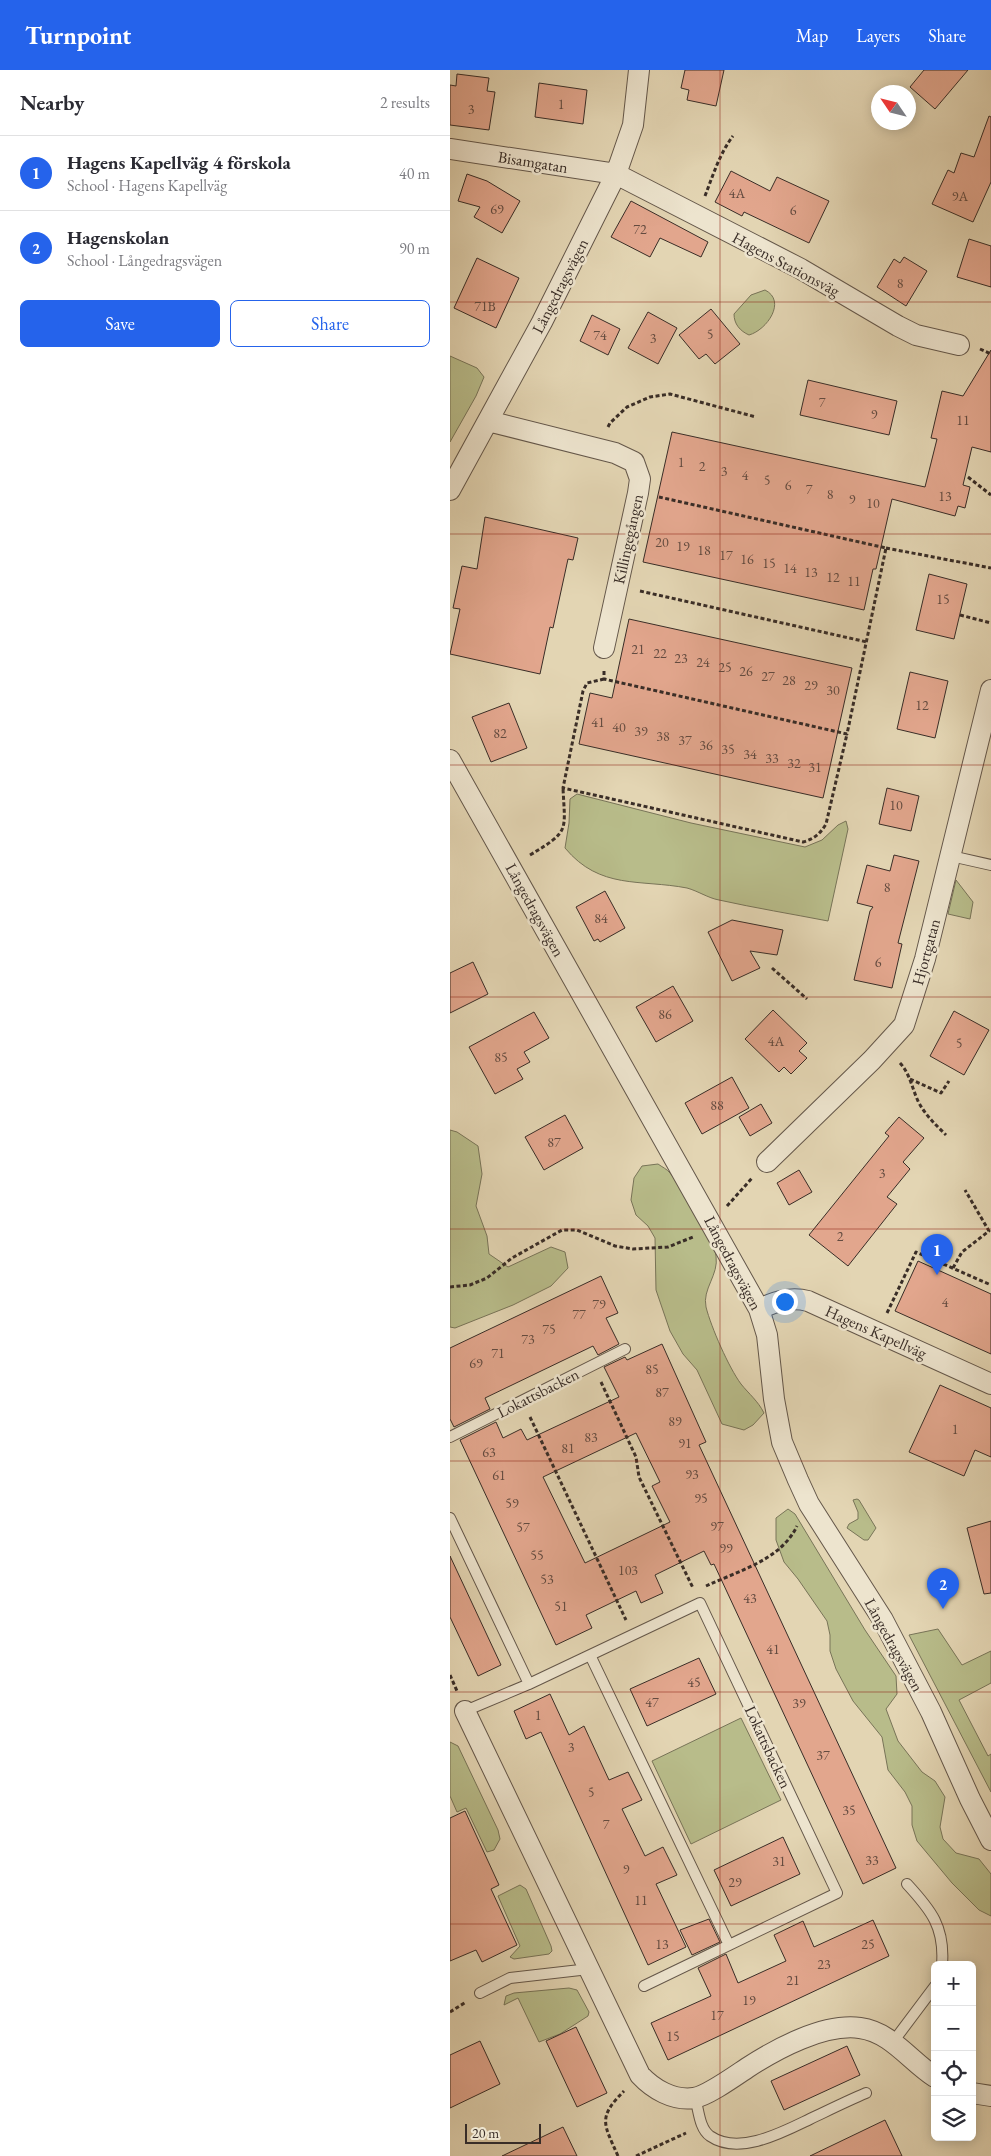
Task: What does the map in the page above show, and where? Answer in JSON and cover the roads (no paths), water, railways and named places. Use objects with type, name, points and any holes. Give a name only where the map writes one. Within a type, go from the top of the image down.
[{"type":"street","name":"Långedragsvägen","points":[[450,490],[580,248],[616,174],[633,125],[639,70]]},
{"type":"street","name":"Bisamgatan","points":[[450,149],[616,174]]},
{"type":"street","name":"Hagens Stationsväg","points":[[616,174],[801,269],[916,335],[959,345]]},
{"type":"street","name":"Killingegången","points":[[488,421],[599,449],[626,457],[634,462],[640,479],[638,493],[604,648]]},
{"type":"street","name":"Hjortgatan","points":[[768,1162],[904,1025],[918,986],[991,690]]},
{"type":"street","name":"Långedragsvägen","points":[[450,760],[712,1223],[740,1279],[759,1309],[767,1335],[774,1399],[782,1442],[798,1480],[809,1504],[883,1620],[930,1712],[991,1840]]},
{"type":"street","name":"Hagens Kapellväg","points":[[759,1309],[774,1302],[798,1298],[808,1301],[991,1384]]},
{"type":"street","points":[[465,1710],[640,2075],[650,2086],[662,2093],[694,2098],[784,2048],[826,2030],[860,2028],[876,2032],[893,2042],[922,2069],[931,2075]]},
{"type":"street","points":[[976,2094],[991,2096]]},
{"type":"lane","points":[[951,856],[991,865]]},
{"type":"lane","name":"Lokattsbacken","points":[[450,1437],[626,1349]]},
{"type":"lane","points":[[450,1518],[529,1684]]},
{"type":"lane","name":"Lokattsbacken","points":[[590,1654],[700,1603],[837,1893],[644,1986]]},
{"type":"lane","points":[[465,1710],[529,1684],[590,1654],[729,1945]]},
{"type":"lane","points":[[907,1884],[931,1911],[941,1940],[942,1961]]},
{"type":"lane","points":[[480,1993],[510,1978],[589,1969]]},
{"type":"lane","points":[[893,2042],[931,1991]]},
{"type":"lane","points":[[694,2098],[704,2130],[710,2136],[726,2144],[751,2143],[765,2140],[866,2092]]},
{"type":"place","name":"Hagens Kapellväg 4 förskola","points":[[937,1275]]},
{"type":"place","name":"Hagenskolan","points":[[943,1609]]}]
